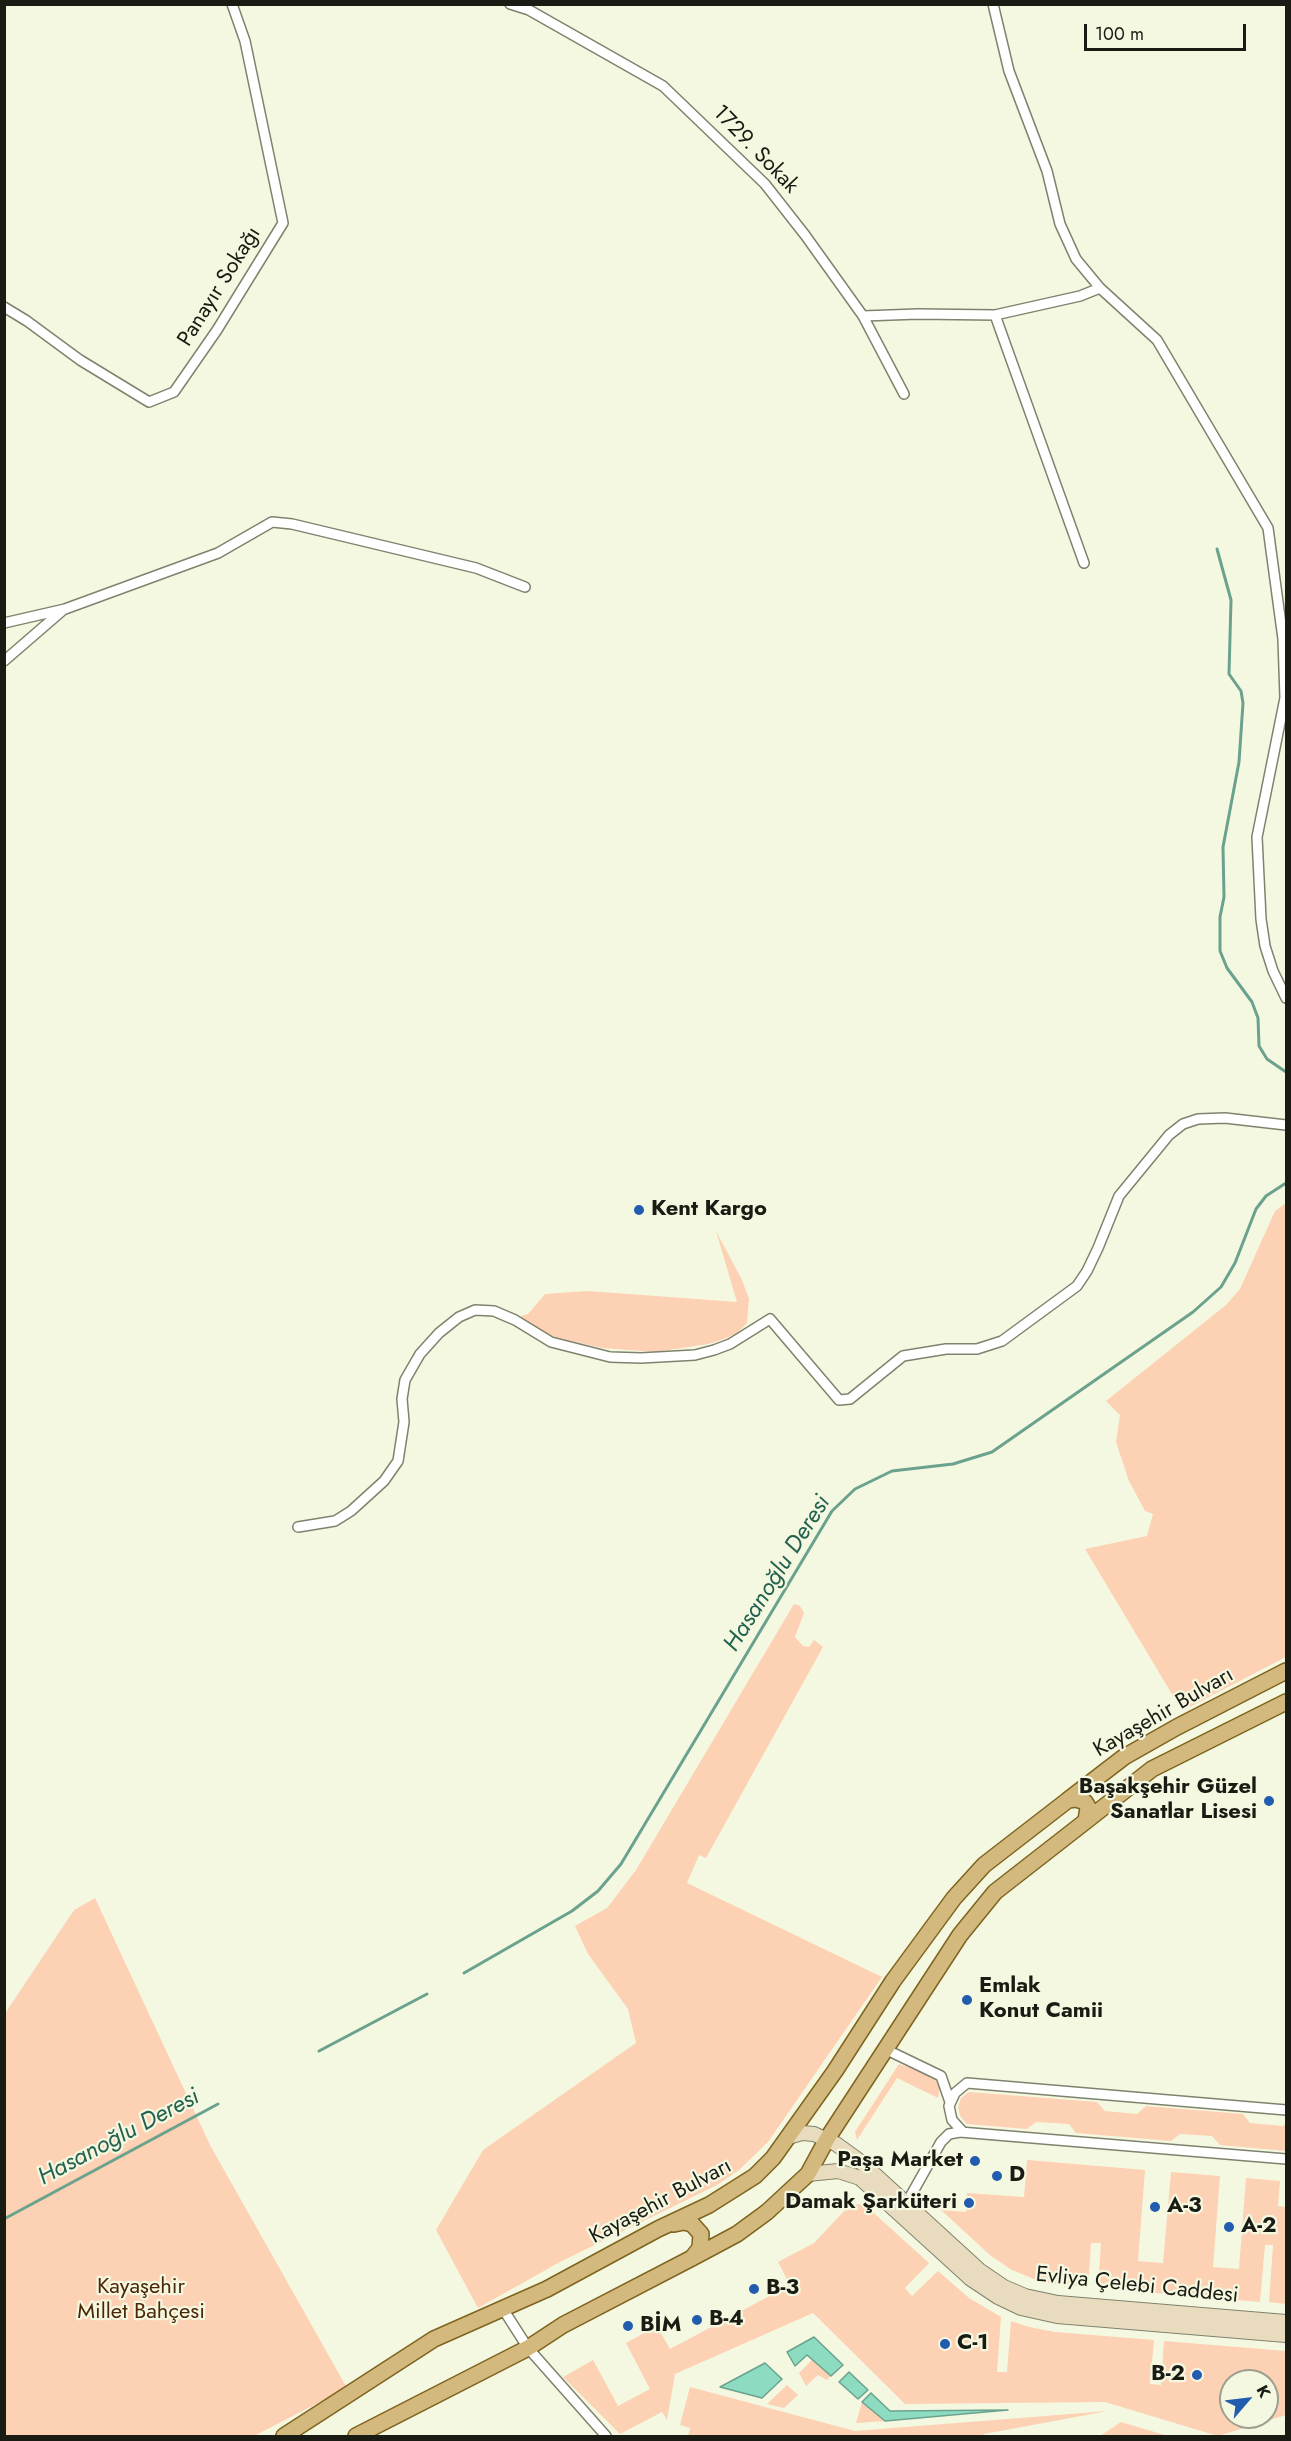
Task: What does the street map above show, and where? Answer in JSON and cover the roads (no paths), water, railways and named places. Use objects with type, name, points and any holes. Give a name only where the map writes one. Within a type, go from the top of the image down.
[{"type":"main road","name":"Kayaşehir Bulvarı","points":[[284,2436],[426,2344],[547,2289],[658,2229],[709,2205],[739,2187],[773,2158],[835,2071],[893,1981],[954,1898],[984,1865],[1124,1757],[1177,1727],[1287,1671]]},
{"type":"main road","name":"Kayaşehir Bulvarı","points":[[356,2436],[528,2348],[564,2325],[692,2259],[751,2225],[808,2174],[827,2139],[960,1935],[995,1892],[1152,1769],[1287,1702]]},
{"type":"main road","points":[[1068,1800],[1076,1799],[1085,1802],[1088,1808],[1086,1821]]},
{"type":"main road","points":[[658,2229],[684,2222],[696,2227],[702,2238],[700,2248],[692,2259]]},
{"type":"street","name":"Panayır Sokağı","points":[[4,307],[80,360],[150,402],[174,392],[218,330],[283,223],[245,40],[232,4]]},
{"type":"street","name":"1729. Sokak","points":[[510,4],[529,10],[663,86],[765,184],[863,316],[903,394]]},
{"type":"street","points":[[993,4],[1009,71],[1047,171],[1060,224],[1076,259],[1100,288],[1157,340],[1268,528],[1283,639],[1285,698],[1257,837],[1261,919],[1265,946],[1273,971],[1287,998]]},
{"type":"street","points":[[863,316],[995,315],[1080,296],[1100,288]]},
{"type":"street","points":[[995,315],[1084,563]]},
{"type":"street","points":[[4,623],[65,609],[218,553],[272,522],[292,524],[476,568],[525,587]]},
{"type":"street","points":[[4,661],[65,609]]},
{"type":"street","points":[[298,1527],[334,1521],[351,1511],[384,1481],[398,1461],[403,1434],[405,1380],[420,1354],[439,1333],[459,1317],[475,1310],[494,1311],[516,1320],[551,1342],[610,1357],[641,1358],[695,1354],[714,1350],[730,1344],[770,1319],[839,1400],[850,1399],[903,1356],[946,1349],[977,1349],[1002,1341],[1077,1286],[1087,1271],[1119,1196],[1169,1135],[1183,1124],[1198,1119],[1225,1118],[1287,1125]]},
{"type":"street","points":[[887,2050],[941,2076],[945,2081],[952,2120],[963,2132]]},
{"type":"street","points":[[950,2102],[955,2092],[967,2083],[1287,2110]]},
{"type":"street","points":[[906,2204],[942,2142],[949,2134],[963,2132],[1287,2159]]},
{"type":"street","name":"Evliya Çelebi Caddesi","points":[[788,2137],[802,2133],[814,2134],[827,2139],[861,2162],[979,2270],[1004,2287],[1025,2296],[1058,2303],[1263,2326],[1287,2335]]},
{"type":"street","name":"Evliya Çelebi Caddesi","points":[[808,2174],[838,2171],[860,2178],[971,2279],[998,2297],[1021,2308],[1057,2316],[1263,2326],[1287,2322]]},
{"type":"street","points":[[503,2309],[528,2348],[606,2436]]},
{"type":"water","points":[[814,2337],[843,2365],[831,2376],[807,2355],[795,2366],[787,2352]]},
{"type":"water","points":[[765,2363],[782,2379],[762,2398],[720,2387]]},
{"type":"water","points":[[849,2372],[868,2390],[858,2399],[839,2382]]},
{"type":"water","points":[[871,2393],[890,2411],[1008,2410],[885,2421],[862,2402]]},
{"type":"waterway","points":[[1217,549],[1231,600],[1229,674],[1241,691],[1243,703],[1239,762],[1223,847],[1224,897],[1220,917],[1220,951],[1227,968],[1252,1002],[1258,1018],[1259,1046],[1267,1059],[1286,1072]]},
{"type":"waterway","name":"Hasanoğlu Deresi","points":[[464,1973],[572,1911],[598,1891],[621,1864],[832,1511],[855,1489],[892,1471],[953,1464],[992,1452],[1193,1312],[1221,1287],[1235,1263],[1256,1209],[1266,1196],[1286,1183]]},
{"type":"waterway","name":"Hasanoğlu Deresi","points":[[319,2051],[427,1994]]},
{"type":"waterway","name":"Hasanoğlu Deresi","points":[[4,2219],[218,2104]]},
{"type":"place","name":"Kent Kargo","points":[[639,1210]]},
{"type":"place","name":"Başakşehir Güzel Sanatlar Lisesi","points":[[1269,1801]]},
{"type":"place","name":"Emlak Konut Camii","points":[[967,2000]]},
{"type":"place","name":"Paşa Market","points":[[975,2161]]},
{"type":"place","name":"D","points":[[997,2176]]},
{"type":"place","name":"Damak Şarküteri","points":[[969,2203]]},
{"type":"place","name":"A-3","points":[[1155,2207]]},
{"type":"place","name":"A-2","points":[[1229,2227]]},
{"type":"place","name":"B-3","points":[[754,2289]]},
{"type":"place","name":"B-4","points":[[697,2320]]},
{"type":"place","name":"BİM","points":[[628,2326]]},
{"type":"place","name":"C-1","points":[[945,2344]]},
{"type":"place","name":"B-2","points":[[1197,2375]]},
{"type":"park label","name":"Kayaşehir Millet Bahçesi","points":[[141,2300]]}]
